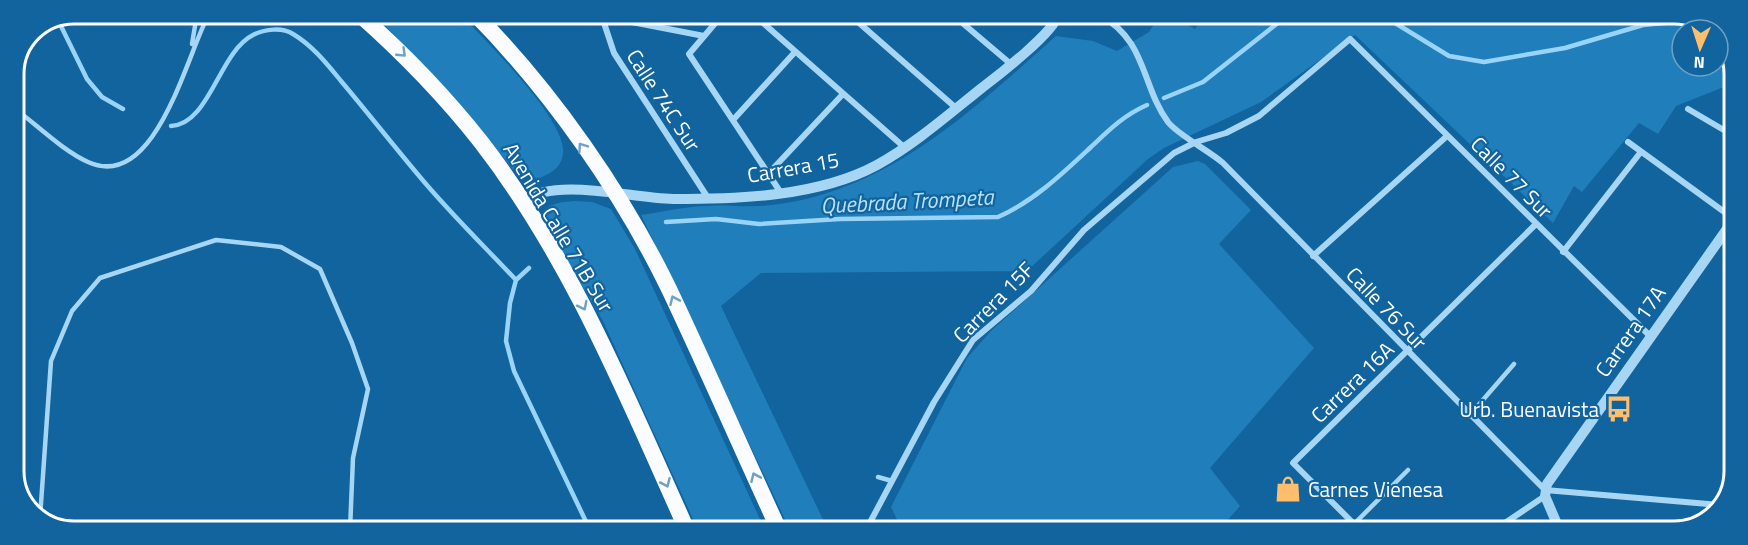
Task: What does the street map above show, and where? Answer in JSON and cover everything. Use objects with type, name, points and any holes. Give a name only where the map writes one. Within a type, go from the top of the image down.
[{"type":"highway","name":"Avenida Calle 71B Sur","points":[[369,24],[442,95],[482,143],[521,201],[552,251],[595,329],[683,521]]},
{"type":"highway","points":[[484,24],[530,75],[615,195],[668,288],[775,521]]},
{"type":"street","name":"Calle 74C Sur","points":[[604,24],[614,53],[708,198]]},
{"type":"street","points":[[645,24],[704,36]]},
{"type":"street","points":[[714,24],[689,54],[781,192]]},
{"type":"street","points":[[764,24],[904,147]]},
{"type":"street","points":[[860,24],[956,108]]},
{"type":"street","points":[[964,24],[1012,65]]},
{"type":"street","name":"Carrera 15","points":[[521,201],[538,192],[555,189],[615,195],[708,198],[781,192],[857,174],[904,147],[1012,65],[1048,24]]},
{"type":"street","name":"Calle 76 Sur","points":[[1114,24],[1133,45],[1168,122],[1223,163],[1545,493]]},
{"type":"street","name":"Carrera 15F","points":[[871,521],[934,402],[973,340],[1031,291],[1084,230],[1174,153],[1196,142],[1226,133],[1259,116],[1350,39]]},
{"type":"street","name":"Calle 77 Sur","points":[[1350,39],[1650,336]]},
{"type":"street","points":[[733,120],[795,52]]},
{"type":"street","points":[[768,174],[843,94]]},
{"type":"street","points":[[1688,108],[1724,130]]},
{"type":"street","points":[[1313,256],[1447,135]]},
{"type":"street","points":[[1628,142],[1640,153],[1724,212]]},
{"type":"street","points":[[1563,252],[1640,153]]},
{"type":"street","name":"Carrera 16A","points":[[1351,521],[1293,463],[1536,224]]},
{"type":"street","name":"Carrera 17A","points":[[1545,493],[1650,336],[1724,233]]},
{"type":"street","points":[[1545,493],[1556,521]]},
{"type":"street","points":[[1507,521],[1545,493],[1711,504]]},
{"type":"lane","points":[[191,50],[195,24]]},
{"type":"lane","points":[[24,115],[88,162],[108,165],[126,160],[143,149],[168,112],[191,50],[204,24]]},
{"type":"lane","points":[[41,508],[51,361],[72,311],[100,279],[216,240],[281,248],[320,269],[352,343],[368,389],[353,458],[350,521]]},
{"type":"lane","points":[[1470,416],[1514,364]]},
{"type":"lane","points":[[1357,521],[1408,470]]},
{"type":"lane","points":[[878,477],[892,481]]},
{"type":"shaded area","points":[[384,24],[469,24],[522,81],[552,122],[561,140],[563,154],[560,164],[550,173],[538,179],[515,172],[453,96]]},
{"type":"shaded area","points":[[1154,24],[1186,24],[1195,29],[1199,24],[1601,24],[1612,26],[1614,24],[1670,24],[1670,78],[1724,78],[1724,87],[1676,106],[1658,134],[1639,123],[1582,192],[1574,186],[1553,223],[1355,35],[1261,102],[1164,148],[1148,159],[1027,271],[761,273],[721,306],[824,521],[786,521],[641,215],[680,208],[772,205],[814,197],[854,183],[891,165],[926,143],[993,92],[1056,36],[1093,41],[1117,51],[1149,32]]},
{"type":"shaded area","points":[[1198,161],[1205,164],[1251,210],[1219,244],[1314,348],[1210,468],[1240,506],[1227,521],[898,521],[891,507],[967,358],[991,331],[1173,167]]},
{"type":"shaded area","points":[[592,202],[611,209],[635,249],[761,521],[694,521],[603,321],[540,215],[551,206],[560,203]]},
{"type":"waterway","name":"Quebrada Trompeta","points":[[1164,98],[1203,82],[1277,24]]},
{"type":"waterway","name":"Quebrada Trompeta","points":[[1397,24],[1449,56],[1484,62],[1565,48],[1643,25],[1654,24]]},
{"type":"waterway","points":[[61,26],[87,79],[102,97],[123,109]]},
{"type":"waterway","points":[[171,126],[184,122],[195,113],[241,44],[263,31],[289,32],[307,44],[325,62],[431,190],[516,280]]},
{"type":"waterway","name":"Quebrada Trompeta","points":[[666,222],[716,219],[759,224],[840,219],[998,217],[1036,195],[1117,123],[1147,105]]},
{"type":"waterway","name":"Quebrada Trompeta","points":[[529,268],[516,280],[510,303],[506,341],[514,371],[586,521]]},
{"type":"place","name":"Urb. Buenavista","points":[[1619,409]]},
{"type":"place","name":"Carnes Vienesa","points":[[1288,489]]}]
